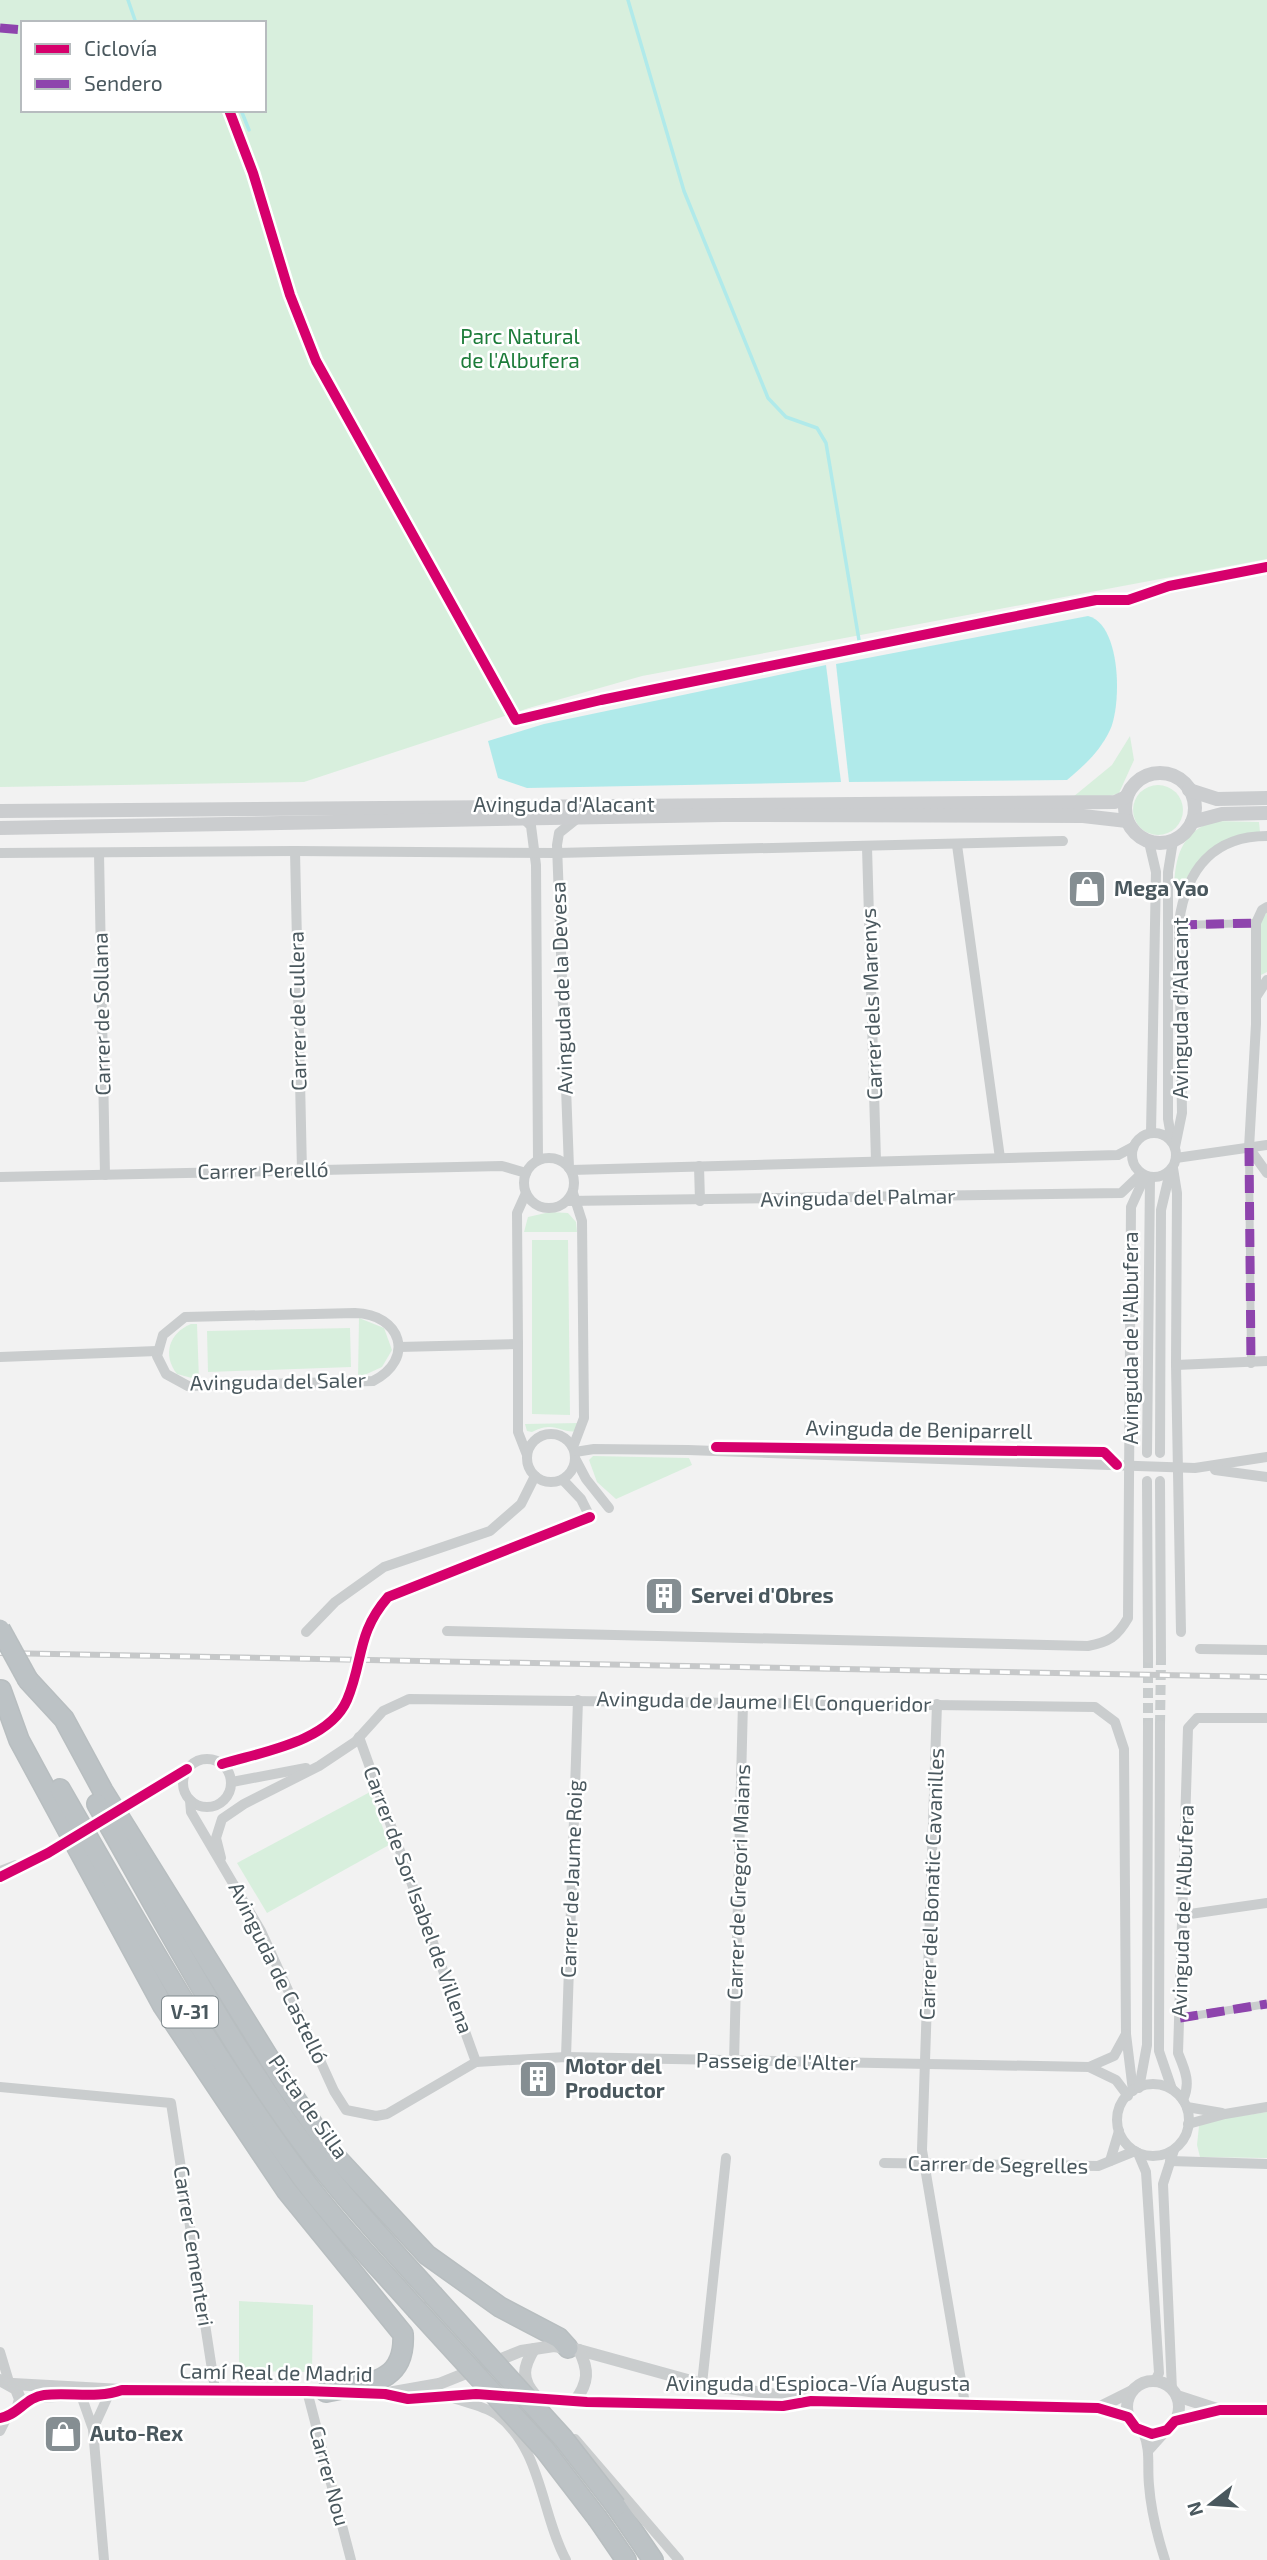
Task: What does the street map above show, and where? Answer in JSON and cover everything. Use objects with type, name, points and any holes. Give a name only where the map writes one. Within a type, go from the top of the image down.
[{"type":"highway","name":"Pista de Silla","points":[[0,1629],[202,1987],[268,2094],[320,2165],[562,2438],[617,2506],[653,2560]]},
{"type":"highway","points":[[28,1680],[64,1719],[103,1791],[270,2060],[334,2155],[427,2255],[500,2307],[559,2338],[574,2349]]},
{"type":"highway","points":[[1,1689],[19,1740],[163,2006],[286,2190],[403,2334],[404,2353],[397,2369],[383,2379],[317,2392]]},
{"type":"highway","name":"V-31","points":[[1,1689],[180,1997],[250,2105],[303,2178],[416,2309],[545,2449],[626,2560]]},
{"type":"main road","points":[[1192,822],[1194,800],[1189,790],[1173,776],[1152,774],[1134,784],[1126,797],[1127,821],[1136,834],[1149,842],[1173,841],[1192,822],[1222,814],[1267,813]]},
{"type":"main road","points":[[1189,790],[1217,799],[1267,798]]},
{"type":"main road","name":"Avinguda d'Alacant","points":[[0,811],[1101,802],[1126,797]]},
{"type":"main road","name":"Avinguda d'Alacant","points":[[0,828],[579,817],[1060,816],[1127,821]]},
{"type":"street","name":"Avinguda de la Devesa","points":[[570,1169],[557,853],[559,833],[579,817]]},
{"type":"street","name":"Avinguda de la Devesa","points":[[523,818],[531,826],[535,852],[538,1160]]},
{"type":"street","name":"Avinguda d'Alacant","points":[[1173,1157],[1182,1113],[1179,925],[1189,879],[1200,863],[1216,849],[1237,841],[1267,836]]},
{"type":"street","points":[[0,853],[557,853],[1063,841]]},
{"type":"street","name":"Avinguda de l'Albufera","points":[[1173,841],[1168,872],[1168,1119],[1177,1193],[1176,1365],[1181,1632]]},
{"type":"street","points":[[1149,842],[1156,872],[1151,1133]]},
{"type":"street","points":[[957,845],[1000,1158]]},
{"type":"street","name":"Carrer dels Marenys","points":[[867,847],[876,1161]]},
{"type":"street","name":"Carrer de Cullera","points":[[295,851],[302,1171]]},
{"type":"street","name":"Carrer de Sollana","points":[[99,853],[105,1175]]},
{"type":"street","points":[[1251,1364],[1249,1149],[1256,997],[1256,923],[1262,910],[1267,907]]},
{"type":"street","points":[[1179,925],[1256,923]]},
{"type":"street","points":[[1256,997],[1267,980]]},
{"type":"street","points":[[1173,1157],[1164,1135],[1151,1133],[1140,1138],[1133,1147],[1132,1161],[1145,1176],[1173,1157],[1267,1145]]},
{"type":"street","name":"Avinguda del Palmar","points":[[570,1169],[1118,1155],[1133,1147]]},
{"type":"street","points":[[1249,1149],[1267,1173]]},
{"type":"street","name":"Avinguda de l'Albufera","points":[[1160,1453],[1161,1210],[1173,1157]]},
{"type":"street","points":[[306,1632],[335,1602],[384,1567],[490,1531],[522,1504],[534,1476],[518,1432],[517,1213],[526,1193],[526,1173],[538,1160],[556,1158],[570,1169],[575,1184],[572,1199],[582,1222],[584,1418],[570,1474],[563,1479],[549,1482],[534,1476]]},
{"type":"street","points":[[699,1166],[700,1201]]},
{"type":"street","name":"Carrer Perelló","points":[[0,1177],[502,1167],[526,1173]]},
{"type":"street","name":"Avinguda de l'Albufera","points":[[1145,1176],[1147,1453]]},
{"type":"street","name":"Avinguda de l'Albufera","points":[[447,1631],[1088,1646],[1104,1643],[1118,1636],[1128,1618],[1131,1207],[1145,1176]]},
{"type":"street","name":"Avinguda del Palmar","points":[[572,1199],[700,1201],[1121,1193],[1145,1176]]},
{"type":"street","points":[[526,1193],[531,1201],[547,1208],[572,1199]]},
{"type":"street","points":[[0,1357],[157,1352],[163,1335],[185,1317],[355,1313],[376,1315],[388,1324],[399,1347],[517,1344]]},
{"type":"street","name":"Avinguda del Saler","points":[[157,1352],[166,1374],[188,1386],[362,1383],[387,1373],[398,1356],[399,1347]]},
{"type":"street","points":[[1176,1365],[1251,1364],[1267,1361]]},
{"type":"street","points":[[527,1455],[536,1439],[547,1433],[561,1435],[575,1453],[586,1479],[609,1508]]},
{"type":"street","name":"Avinguda de Beniparrell","points":[[575,1453],[594,1449],[1195,1468]]},
{"type":"street","points":[[1195,1468],[1267,1457]]},
{"type":"street","points":[[1195,1468],[1267,1477]]},
{"type":"street","points":[[563,1479],[581,1499],[590,1517]]},
{"type":"street","points":[[1147,1481],[1148,1658]]},
{"type":"street","points":[[1160,1481],[1161,1659]]},
{"type":"street","points":[[1200,1649],[1267,1650]]},
{"type":"street","name":"Avinguda de Jaume I El Conqueridor","points":[[359,1737],[383,1711],[409,1699],[1095,1707],[1115,1722],[1124,1749],[1126,2034]]},
{"type":"street","name":"Carrer de Jaume Roig","points":[[566,2057],[578,1700]]},
{"type":"street","name":"Carrer de Gregori Maians","points":[[734,2062],[743,1702]]},
{"type":"street","name":"Carrer del Bonatic Cavanilles","points":[[937,1704],[927,2064],[922,2150],[965,2404]]},
{"type":"street","name":"Avinguda de l'Albufera","points":[[1185,2103],[1187,2075],[1178,2053],[1188,1728],[1192,1720],[1203,1717],[1267,1718]]},
{"type":"street","name":"Avinguda de l'Albufera","points":[[1133,2091],[1147,2045],[1148,1725]]},
{"type":"street","name":"Avinguda de l'Albufera","points":[[1160,1725],[1159,2051],[1172,2089]]},
{"type":"street","points":[[220,1858],[216,1838],[222,1819],[244,1804],[319,1766],[359,1737]]},
{"type":"street","name":"Carrer de Sor Isabel de Villena","points":[[359,1737],[476,2062]]},
{"type":"street","points":[[227,1798],[232,1782],[222,1764],[215,1760],[200,1760],[187,1769],[184,1777],[185,1793],[190,1800],[209,1807],[227,1798],[244,1804]]},
{"type":"street","points":[[232,1782],[319,1766]]},
{"type":"street","name":"Avinguda de Castelló","points":[[190,1800],[191,1812],[261,1931],[334,2091],[346,2110]]},
{"type":"street","points":[[0,1871],[16,1866]]},
{"type":"street","points":[[1183,1915],[1267,1903]]},
{"type":"street","points":[[1180,2018],[1267,2004]]},
{"type":"street","points":[[1126,2034],[1133,2091]]},
{"type":"street","points":[[1089,2067],[1114,2056],[1126,2034]]},
{"type":"street","name":"Passeig de l'Alter","points":[[346,2110],[376,2116],[387,2114],[476,2062],[566,2057],[1089,2067],[1133,2091]]},
{"type":"street","points":[[1155,2381],[1159,2373],[1146,2172],[1137,2152],[1119,2131],[1121,2105],[1133,2091],[1151,2084],[1172,2089],[1185,2103],[1225,2113]]},
{"type":"street","name":"Carrer Cementeri","points":[[0,2087],[171,2103],[215,2389]]},
{"type":"street","points":[[1150,2449],[1171,2426],[1179,2409],[1175,2393],[1163,2184],[1172,2156],[1185,2139],[1188,2124],[1185,2103]]},
{"type":"street","points":[[1188,2124],[1225,2113],[1267,2107]]},
{"type":"street","name":"Carrer de Segrelles","points":[[1110,2161],[1119,2131]]},
{"type":"street","points":[[1137,2152],[1267,2164]]},
{"type":"street","name":"Carrer de Segrelles","points":[[884,2163],[1098,2166],[1137,2152]]},
{"type":"street","points":[[702,2384],[726,2158]]},
{"type":"street","points":[[679,2560],[527,2387],[524,2375],[526,2363],[534,2349],[574,2349],[702,2384],[811,2401]]},
{"type":"street","name":"Camí Real de Madrid","points":[[385,2395],[439,2384],[521,2351],[534,2349]]},
{"type":"street","points":[[574,2349],[587,2372],[586,2382],[575,2401]]},
{"type":"street","points":[[0,2352],[7,2382],[20,2399],[0,2431]]},
{"type":"street","points":[[1098,2408],[1132,2391],[1143,2382],[1155,2381],[1175,2393],[1220,2410]]},
{"type":"street","name":"Camí Real de Madrid","points":[[7,2382],[122,2389],[317,2392],[385,2395],[408,2399],[476,2393],[538,2399]]},
{"type":"street","name":"Camí Real de Madrid","points":[[8,2415],[35,2397],[109,2394],[122,2389]]},
{"type":"street","points":[[1128,2417],[1127,2403],[1132,2391]]},
{"type":"street","name":"Carrer Nou","points":[[317,2392],[351,2560]]},
{"type":"street","points":[[93,2429],[109,2394]]},
{"type":"street","points":[[81,2395],[93,2429],[104,2560]]},
{"type":"street","points":[[447,2396],[495,2413],[513,2431],[527,2454],[566,2560]]},
{"type":"street","name":"Avinguda d'Espioca-Vía Augusta","points":[[538,2399],[783,2406],[811,2401],[1098,2408]]},
{"type":"street","points":[[1098,2408],[1128,2417],[1143,2432],[1150,2449],[1149,2481],[1153,2523],[1165,2560]]},
{"type":"street","points":[[1143,2432],[1152,2434],[1220,2410],[1267,2410]]},
{"type":"green space","name":"Parc Natural de l'Albufera","points":[[0,0],[1267,0],[1267,559],[642,676],[529,708],[304,782],[0,787]]},
{"type":"green space","points":[[1130,736],[1134,760],[1119,793],[1104,798],[1073,797],[1112,765]]},
{"type":"green space","points":[[1158,785],[1176,792],[1183,810],[1176,828],[1158,835],[1140,828],[1133,810],[1140,792]]},
{"type":"green space","points":[[1214,821],[1259,822],[1260,832],[1221,846],[1203,857],[1180,891],[1174,890],[1176,867],[1182,848],[1194,832]]},
{"type":"green space","points":[[1267,912],[1267,972],[1261,975],[1258,973],[1258,926]]},
{"type":"green space","points":[[550,1212],[568,1213],[576,1222],[577,1232],[524,1232],[528,1217]]},
{"type":"green space","points":[[532,1240],[568,1240],[570,1415],[532,1414]]},
{"type":"green space","points":[[359,1318],[384,1328],[392,1350],[382,1367],[358,1378]]},
{"type":"green space","points":[[191,1324],[197,1324],[199,1380],[177,1374],[172,1367],[169,1352],[177,1333]]},
{"type":"green space","points":[[350,1328],[351,1367],[208,1372],[207,1331]]},
{"type":"green space","points":[[579,1423],[577,1431],[547,1427],[532,1432],[527,1431],[525,1424]]},
{"type":"green space","points":[[593,1456],[689,1458],[692,1465],[616,1499],[597,1482],[589,1460]]},
{"type":"green space","points":[[370,1792],[389,1845],[267,1913],[237,1863]]},
{"type":"green space","points":[[1267,2112],[1267,2158],[1200,2157],[1197,2145],[1199,2126],[1207,2121]]},
{"type":"green space","points":[[239,2301],[313,2305],[312,2372],[239,2371]]},
{"type":"water","points":[[1088,616],[1099,622],[1113,649],[1117,685],[1114,718],[1102,745],[1067,780],[849,782],[836,664]]},
{"type":"water","points":[[826,665],[841,782],[527,788],[498,778],[488,741],[544,724]]},
{"type":"waterway","points":[[128,0],[135,21]]},
{"type":"waterway","points":[[628,0],[684,191],[768,398],[786,417],[817,428],[826,443],[859,640]]},
{"type":"waterway","points":[[242,112],[249,130]]},
{"type":"tunnel","points":[[1148,1658],[1148,1725]]},
{"type":"tunnel","points":[[1160,1725],[1161,1659]]},
{"type":"railway","points":[[0,1653],[1267,1677]]},
{"type":"marked path","points":[[0,28],[21,30]]},
{"type":"marked path","points":[[1179,925],[1256,923]]},
{"type":"marked path","points":[[1249,1148],[1251,1364]]},
{"type":"marked path","points":[[1180,2018],[1267,2004]]},
{"type":"cycle path","points":[[230,112],[253,173],[290,295],[316,361],[516,720],[601,700],[1096,600],[1128,600],[1169,586],[1267,567]]},
{"type":"cycle path","points":[[716,1447],[1104,1452],[1117,1465]]},
{"type":"cycle path","points":[[222,1764],[274,1750],[310,1736],[338,1714],[352,1686],[370,1623],[388,1597],[590,1517]]},
{"type":"cycle path","points":[[0,1877],[48,1853],[187,1769]]},
{"type":"cycle path","points":[[0,2418],[12,2414],[38,2396],[93,2395],[122,2390],[307,2391],[385,2394],[408,2399],[476,2394],[587,2402],[783,2406],[811,2401],[1098,2408],[1128,2417],[1136,2428],[1152,2434],[1167,2430],[1175,2421],[1220,2410],[1267,2410]]},
{"type":"place","name":"Mega Yao","points":[[1087,889]]},
{"type":"place","name":"Servei d'Obres","points":[[664,1596]]},
{"type":"place","name":"Motor del Productor","points":[[538,2079]]},
{"type":"place","name":"Auto-Rex","points":[[63,2434]]}]
